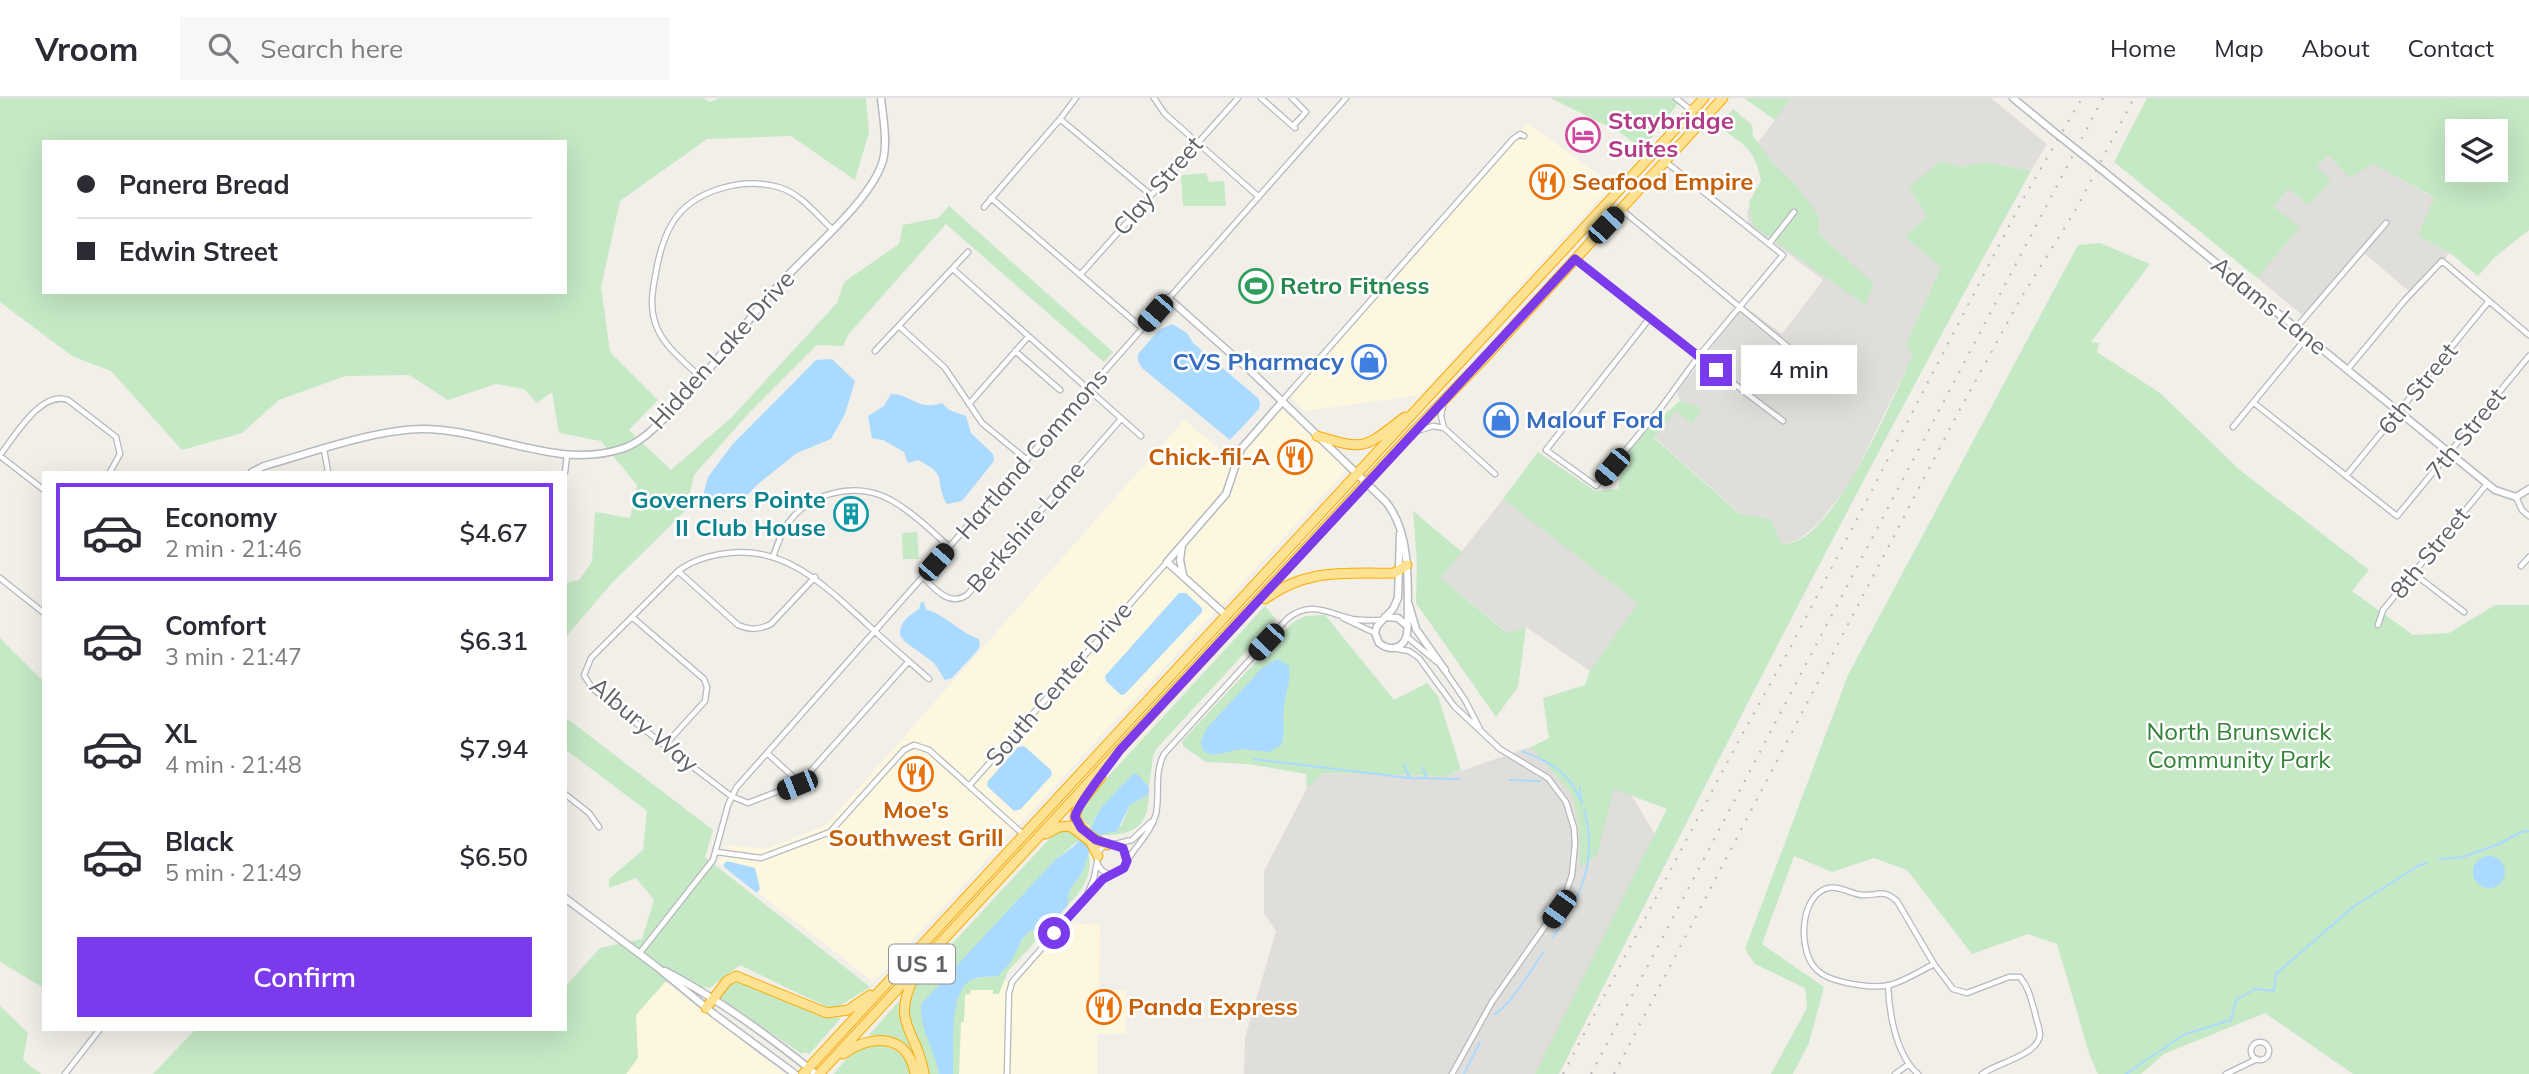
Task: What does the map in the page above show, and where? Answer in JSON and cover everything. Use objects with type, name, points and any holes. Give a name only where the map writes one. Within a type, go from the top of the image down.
[{"type":"highway","name":"US 1","points":[[812,1072],[891,979],[1704,98]]},
{"type":"highway","name":"US 1","points":[[812,1072],[827,1065],[919,967],[1723,98]]},
{"type":"highway","points":[[1317,436],[1361,446],[1377,439],[1421,406]]},
{"type":"highway","points":[[1244,615],[1283,586],[1304,578],[1398,572],[1407,565]]},
{"type":"highway","points":[[1078,828],[1076,809],[1120,750]]},
{"type":"highway","points":[[1038,838],[1064,825],[1078,828],[1094,843],[1098,858]]},
{"type":"highway","points":[[1094,843],[1110,844]]},
{"type":"highway","points":[[919,967],[906,994],[903,1012],[924,1074]]},
{"type":"highway","points":[[706,1008],[729,979],[739,976],[815,1010],[835,1014],[852,1008],[891,979]]},
{"type":"highway","points":[[827,1065],[856,1045],[878,1040],[893,1043],[904,1051],[912,1061],[915,1074]]},
{"type":"street","name":"Hidden Lake Drive","points":[[253,471],[396,430],[426,429],[575,457],[624,449],[650,432],[779,285],[868,191],[882,165],[885,152],[881,98]]},
{"type":"street","points":[[984,207],[1076,98]]},
{"type":"street","points":[[1153,98],[1165,114],[1259,197]]},
{"type":"street","name":"Clay Street","points":[[1080,275],[1238,98]]},
{"type":"street","points":[[1261,98],[1294,127],[1306,112],[1292,98]]},
{"type":"street","name":"Hartland Commons","points":[[639,954],[713,860],[731,796],[1346,98]]},
{"type":"street","points":[[1676,98],[1692,111]]},
{"type":"street","name":"Adams Lane","points":[[2013,98],[2449,454],[2501,493],[2516,497]]},
{"type":"street","points":[[1060,119],[1151,195]]},
{"type":"street","points":[[1282,402],[1513,139],[1520,134],[1524,136]]},
{"type":"street","points":[[1649,319],[1546,450],[1596,486],[1783,255],[1665,161]]},
{"type":"street","points":[[700,377],[666,345],[656,327],[651,299],[660,247],[674,220],[694,201],[722,189],[749,183],[779,187],[800,198],[832,229]]},
{"type":"street","points":[[991,198],[1142,328]]},
{"type":"street","points":[[1621,209],[1805,361]]},
{"type":"street","points":[[1769,244],[1794,212]]},
{"type":"street","points":[[2296,328],[2386,223]]},
{"type":"street","points":[[875,351],[968,252]]},
{"type":"street","points":[[1575,259],[1783,421]]},
{"type":"street","points":[[2347,370],[2405,300],[2442,261],[2529,335]]},
{"type":"street","points":[[953,269],[1141,436]]},
{"type":"street","points":[[1168,298],[1282,402],[1393,511],[1407,565],[1406,636],[1394,649]]},
{"type":"street","name":"6th Street","points":[[2346,477],[2489,301]]},
{"type":"street","points":[[900,327],[945,368],[982,423],[1027,460]]},
{"type":"street","points":[[969,404],[1028,337]]},
{"type":"street","points":[[2233,428],[2307,337]]},
{"type":"street","points":[[1015,351],[1060,390]]},
{"type":"street","name":"7th Street","points":[[2346,477],[2397,516],[2529,356]]},
{"type":"street","points":[[42,488],[0,455],[42,403],[61,397],[116,436],[120,454],[111,471]]},
{"type":"street","points":[[1443,399],[1441,416],[1444,428]]},
{"type":"street","name":"South Center Drive","points":[[717,852],[761,858],[830,832],[899,755],[911,746],[926,748],[969,786],[1226,494],[1241,449],[1282,402]]},
{"type":"street","points":[[2254,403],[2346,477]]},
{"type":"street","name":"Berkshire Lane","points":[[923,578],[948,599],[962,599],[967,595],[1121,419]]},
{"type":"street","points":[[1413,432],[1433,426],[1444,428],[1495,474]]},
{"type":"street","points":[[324,449],[328,471]]},
{"type":"street","points":[[565,471],[567,455]]},
{"type":"street","name":"8th Street","points":[[2378,625],[2383,610],[2487,484]]},
{"type":"street","points":[[2529,489],[2516,497],[2522,510],[2529,516]]},
{"type":"street","points":[[773,556],[783,531],[794,516],[821,497],[845,491],[874,493],[889,499],[950,547]]},
{"type":"street","points":[[1376,633],[1397,601],[1400,534]]},
{"type":"street","points":[[1182,545],[1180,560],[1183,577]]},
{"type":"street","name":"Albury Way","points":[[731,796],[592,688],[585,679],[585,670],[591,658],[678,571],[697,561],[725,553],[753,552],[773,556],[794,565],[815,578],[929,679]]},
{"type":"street","points":[[2521,566],[2529,557]]},
{"type":"street","points":[[1167,562],[1227,616]]},
{"type":"street","points":[[678,571],[738,625],[749,629],[762,629],[771,624],[815,578]]},
{"type":"street","points":[[2413,573],[2464,612]]},
{"type":"street","points":[[0,578],[42,611]]},
{"type":"street","points":[[1407,594],[1416,629],[1465,700],[1482,733]]},
{"type":"street","points":[[1007,1074],[1009,993],[1012,982],[1083,901],[1110,874],[1122,870],[1149,831],[1154,818],[1159,765],[1171,744],[1290,616],[1301,610],[1322,608],[1376,633],[1381,645],[1409,651],[1419,658],[1454,706],[1482,733],[1500,750],[1537,770],[1558,790],[1571,816],[1575,843],[1574,859],[1569,886],[1559,909],[1492,1002],[1452,1074]]},
{"type":"street","points":[[1336,614],[1358,620],[1398,618],[1407,627]]},
{"type":"street","points":[[632,617],[704,679],[707,687],[705,701],[664,745]]},
{"type":"street","points":[[1406,636],[1445,670]]},
{"type":"street","points":[[731,796],[748,803],[800,783],[909,661]]},
{"type":"street","points":[[767,753],[800,783]]},
{"type":"street","points":[[969,786],[1024,835]]},
{"type":"street","points":[[567,796],[589,813],[599,827]]},
{"type":"street","points":[[1083,901],[1094,878],[1098,858],[1110,844],[1132,840],[1154,818]]},
{"type":"street","points":[[1110,844],[1123,848],[1127,861]]},
{"type":"street","points":[[1098,858],[1102,870],[1110,874]]},
{"type":"street","points":[[1934,964],[1888,985],[1839,982],[1817,970],[1807,956],[1804,939],[1809,906],[1815,896],[1825,889],[1836,887],[1863,895],[1876,892],[1889,894],[1897,901],[1934,964],[1953,989],[1968,993],[2009,977],[2020,977],[2027,987],[2040,1034],[2036,1046],[1982,1074]]},
{"type":"street","points":[[567,900],[795,1074]]},
{"type":"street","points":[[657,967],[713,999],[770,1038],[812,1072]]},
{"type":"street","points":[[1888,985],[1889,1017],[1909,1064],[1916,1072],[1908,1074]]},
{"type":"street","points":[[65,1074],[98,1031]]},
{"type":"street","points":[[2226,1074],[2266,1058],[2268,1046],[2263,1042],[2255,1043],[2251,1048],[2253,1056],[2258,1059]]},
{"type":"street","points":[[1895,1074],[1909,1064]]},
{"type":"shaded area","points":[[1791,98],[1991,98],[2047,144],[2031,171],[1986,162],[1961,167],[1940,161],[1927,216],[1906,237],[1941,267],[1906,344],[1914,353],[1851,482],[1819,523],[1798,540],[1781,544],[1771,519],[1741,514],[1654,437],[1676,410],[1692,423],[1702,408],[1680,401],[1677,392],[1744,306],[1782,334],[1823,280],[1748,223],[1747,211],[1775,173],[1757,144]]},
{"type":"shaded area","points":[[1527,123],[1612,184],[1420,395],[1305,411],[1288,394]]},
{"type":"shaded area","points":[[2329,155],[2373,164],[2435,198],[2418,236],[2450,253],[2412,294],[2363,252],[2307,319],[2256,277],[2273,207],[2288,189],[2310,205],[2316,166]]},
{"type":"shaded area","points":[[1282,402],[1349,467],[874,982],[718,862],[728,845],[765,849],[825,826],[1184,420],[1230,458],[1237,458]]},
{"type":"shaded area","points":[[1503,499],[1639,603],[1590,671],[1526,627],[1508,633],[1441,578]]},
{"type":"shaded area","points":[[1580,730],[1616,770],[1669,857],[1559,1074],[1244,1074],[1245,1038],[1276,931],[1264,914],[1264,871],[1307,788],[1323,773],[1446,776]]},
{"type":"shaded area","points":[[1064,923],[1100,925],[1099,990],[1126,990],[1126,1034],[1097,1034],[1097,1074],[959,1074],[965,994],[970,990],[993,990],[999,994],[1003,982],[1018,974]]},
{"type":"shaded area","points":[[665,982],[785,1074],[626,1074],[638,1058],[636,1015]]},
{"type":"green space","points":[[0,98],[703,98],[710,102],[720,98],[866,98],[869,132],[855,180],[791,136],[707,139],[620,201],[601,287],[610,352],[658,400],[629,430],[671,470],[731,418],[837,303],[844,282],[899,244],[903,225],[938,218],[949,206],[1113,352],[1104,362],[946,224],[848,335],[843,346],[817,345],[748,414],[694,475],[686,510],[611,584],[567,636],[567,583],[579,580],[592,562],[595,512],[630,518],[637,485],[601,441],[559,433],[552,392],[537,403],[524,389],[496,384],[448,400],[409,375],[345,376],[279,400],[242,433],[182,450],[111,371],[72,356],[0,302]]},
{"type":"green space","points":[[1551,98],[1682,98],[1643,149],[1619,132]]},
{"type":"green space","points":[[1744,98],[1791,98],[1775,120]]},
{"type":"green space","points":[[2147,98],[2529,98],[2529,230],[2495,257],[2478,276],[2450,253],[2418,236],[2434,197],[2373,164],[2349,178],[2329,155],[2316,166],[2331,181],[2309,205],[2288,189],[2273,207],[2300,227],[2256,277],[2114,162]]},
{"type":"green space","points":[[1733,109],[1752,125],[1753,136],[1772,162],[1796,185],[1819,216],[1819,234],[1874,284],[1865,305],[1753,226],[1749,202],[1761,181],[1755,161],[1747,148],[1718,126]]},
{"type":"green space","points":[[1940,161],[1961,167],[1986,162],[2031,171],[1849,507],[1559,1074],[1535,1074],[1667,809],[1614,789],[1597,856],[1580,867],[1579,825],[1572,794],[1531,747],[1549,738],[1543,698],[1585,685],[1590,671],[1638,603],[1503,499],[1538,452],[1595,491],[1618,489],[1626,448],[1680,401],[1702,408],[1692,424],[1676,411],[1654,438],[1740,514],[1771,519],[1781,544],[1797,541],[1814,530],[1831,510],[1864,457],[1913,354],[1906,344],[1941,267],[1905,237],[1927,216],[1909,188]]},
{"type":"green space","points":[[1206,173],[1209,182],[1224,181],[1226,206],[1183,206],[1181,177]]},
{"type":"green space","name":"North Brunswick Community Park","points":[[2100,243],[2150,264],[2091,342],[2099,343],[2097,352],[2160,393],[2240,470],[2369,570],[2352,591],[2413,635],[2449,633],[2495,605],[2529,605],[2529,1074],[2353,1074],[2265,1013],[2164,1054],[2141,1074],[2098,1074],[2090,1056],[2057,944],[2028,934],[1972,954],[1907,870],[1874,858],[1832,872],[1794,856],[1762,944],[1824,987],[1809,1043],[1793,1074],[1771,1074],[1807,1008],[1805,988],[1755,964],[1745,949],[1848,675],[2078,245]]},
{"type":"green space","points":[[1413,511],[1462,552],[1441,578],[1507,633],[1526,627],[1518,687],[1496,717],[1416,603],[1417,562]]},
{"type":"green space","points":[[917,532],[919,559],[903,559],[902,533]]},
{"type":"green space","points":[[1265,606],[1276,619],[1157,748],[1153,756],[1149,787],[1136,774],[1095,818],[1091,827],[1079,818],[1083,804]]},
{"type":"green space","points":[[1325,615],[1394,700],[1427,683],[1438,696],[1461,770],[1446,776],[1323,773],[1307,788],[1306,774],[1249,764],[1206,762],[1183,746],[1182,741],[1292,623],[1305,616]]},
{"type":"green space","points":[[0,638],[42,680],[42,987],[0,962]]},
{"type":"green space","points":[[567,719],[713,830],[705,857],[870,987],[833,1010],[740,965],[710,988],[665,982],[636,1015],[638,1058],[626,1074],[153,1074],[194,1031],[567,1031],[567,985],[600,948],[642,939],[654,900],[636,878],[609,888],[609,879],[643,850],[647,811],[567,751]]},
{"type":"green space","points":[[1149,794],[1146,815],[1137,827],[1122,833],[1102,835],[1122,825],[1130,805]]},
{"type":"green space","points":[[1062,830],[1073,830],[1081,838],[922,1003],[939,1074],[928,1074],[908,1011],[914,985],[1054,834]]},
{"type":"green space","points":[[1088,850],[1089,873],[1079,893],[1068,905],[1068,891],[1082,873]]},
{"type":"green space","points":[[1049,927],[1008,971],[999,994],[993,994],[993,990],[971,990],[970,994],[965,995],[959,1074],[953,1074],[954,1013],[959,991],[970,980],[991,977],[1030,931]]},
{"type":"green space","points":[[742,980],[819,1016],[841,1018],[809,1054],[802,1054],[720,998],[732,983]]},
{"type":"green space","points":[[899,1001],[900,1019],[917,1058],[891,1037],[869,1035]]},
{"type":"green space","points":[[0,1006],[28,1033],[23,1060],[41,1074],[0,1074]]},
{"type":"green space","points":[[877,1044],[899,1053],[907,1062],[911,1074],[834,1074],[852,1054]]},
{"type":"water","points":[[1172,324],[1187,333],[1193,343],[1258,398],[1259,409],[1230,440],[1142,368],[1138,361],[1138,354],[1159,330]]},
{"type":"water","points":[[832,359],[855,381],[845,414],[831,439],[797,453],[741,501],[716,503],[700,508],[708,477],[732,445],[816,360]]},
{"type":"water","points":[[891,394],[920,404],[942,403],[949,410],[966,416],[971,433],[993,454],[994,461],[962,501],[947,504],[938,474],[934,470],[918,460],[908,463],[904,452],[883,440],[872,438],[868,416],[884,406]]},
{"type":"water","points":[[1179,593],[1186,593],[1202,608],[1202,612],[1125,694],[1121,695],[1106,681],[1105,676]]},
{"type":"water","points":[[921,602],[924,602],[926,610],[979,639],[980,646],[977,651],[952,678],[945,680],[934,663],[900,635],[903,623],[919,609]]},
{"type":"water","points":[[1277,659],[1289,666],[1281,745],[1269,752],[1241,749],[1214,755],[1207,753],[1202,749],[1201,741],[1207,728],[1262,668]]},
{"type":"water","points":[[1024,746],[1051,770],[1052,775],[1021,809],[1014,811],[987,786],[988,781],[1018,747]]},
{"type":"water","points":[[1136,773],[1149,787],[1149,794],[1130,805],[1117,831],[1095,840],[1083,870],[1071,889],[1068,905],[1049,927],[1030,931],[1023,938],[1010,963],[998,976],[974,979],[964,986],[955,1009],[953,1074],[939,1074],[924,1028],[922,1003],[1055,860],[1073,847],[1091,827],[1101,808]]},
{"type":"water","points":[[2489,856],[2500,861],[2505,872],[2500,883],[2489,888],[2478,883],[2473,872],[2478,861]]},
{"type":"water","points":[[727,861],[755,868],[760,889],[757,893],[725,868],[723,865]]},
{"type":"waterway","points":[[1522,751],[1542,760],[1565,776],[1582,803]]},
{"type":"waterway","points":[[1254,759],[1409,778],[1459,779]]},
{"type":"waterway","points":[[1404,765],[1409,777]]},
{"type":"waterway","points":[[1423,768],[1426,777]]},
{"type":"waterway","points":[[1510,780],[1540,781]]},
{"type":"waterway","points":[[1580,787],[1581,798]]},
{"type":"waterway","points":[[1553,937],[1572,907],[1585,877],[1589,845],[1584,809]]},
{"type":"waterway","points":[[2440,859],[2463,857],[2529,831]]},
{"type":"waterway","points":[[2126,1074],[2183,1035],[2231,1020],[2236,1000],[2255,989],[2274,991],[2276,974],[2353,907],[2427,863]]},
{"type":"waterway","points":[[1494,1014],[1514,995],[1543,953]]},
{"type":"waterway","points":[[1464,1074],[1480,1042]]},
{"type":"railway","points":[[1563,1074],[1789,650],[2023,199],[2082,98]]},
{"type":"railway","points":[[1591,1074],[2103,98]]},
{"type":"railway","points":[[1614,1074],[1958,413],[2021,298],[2075,211],[2134,98]]},
{"type":"place","name":"Staybridge Suites","points":[[1583,135]]},
{"type":"place","name":"Seafood Empire","points":[[1547,182]]},
{"type":"place","name":"Retro Fitness","points":[[1256,286]]},
{"type":"place","name":"CVS Pharmacy","points":[[1369,362]]},
{"type":"place","name":"Malouf Ford","points":[[1501,420]]},
{"type":"place","name":"Chick-fil-A","points":[[1295,457]]},
{"type":"place","name":"Governers Pointe II Club House","points":[[851,514]]},
{"type":"place","name":"Moe's Southwest Grill","points":[[916,774]]},
{"type":"place","name":"Panda Express","points":[[1104,1007]]},
{"type":"route","points":[[1054,933],[1103,879],[1122,870],[1126,864],[1123,848],[1096,840],[1081,828],[1075,817],[1079,804],[1120,750],[1575,259],[1716,370]]}]
